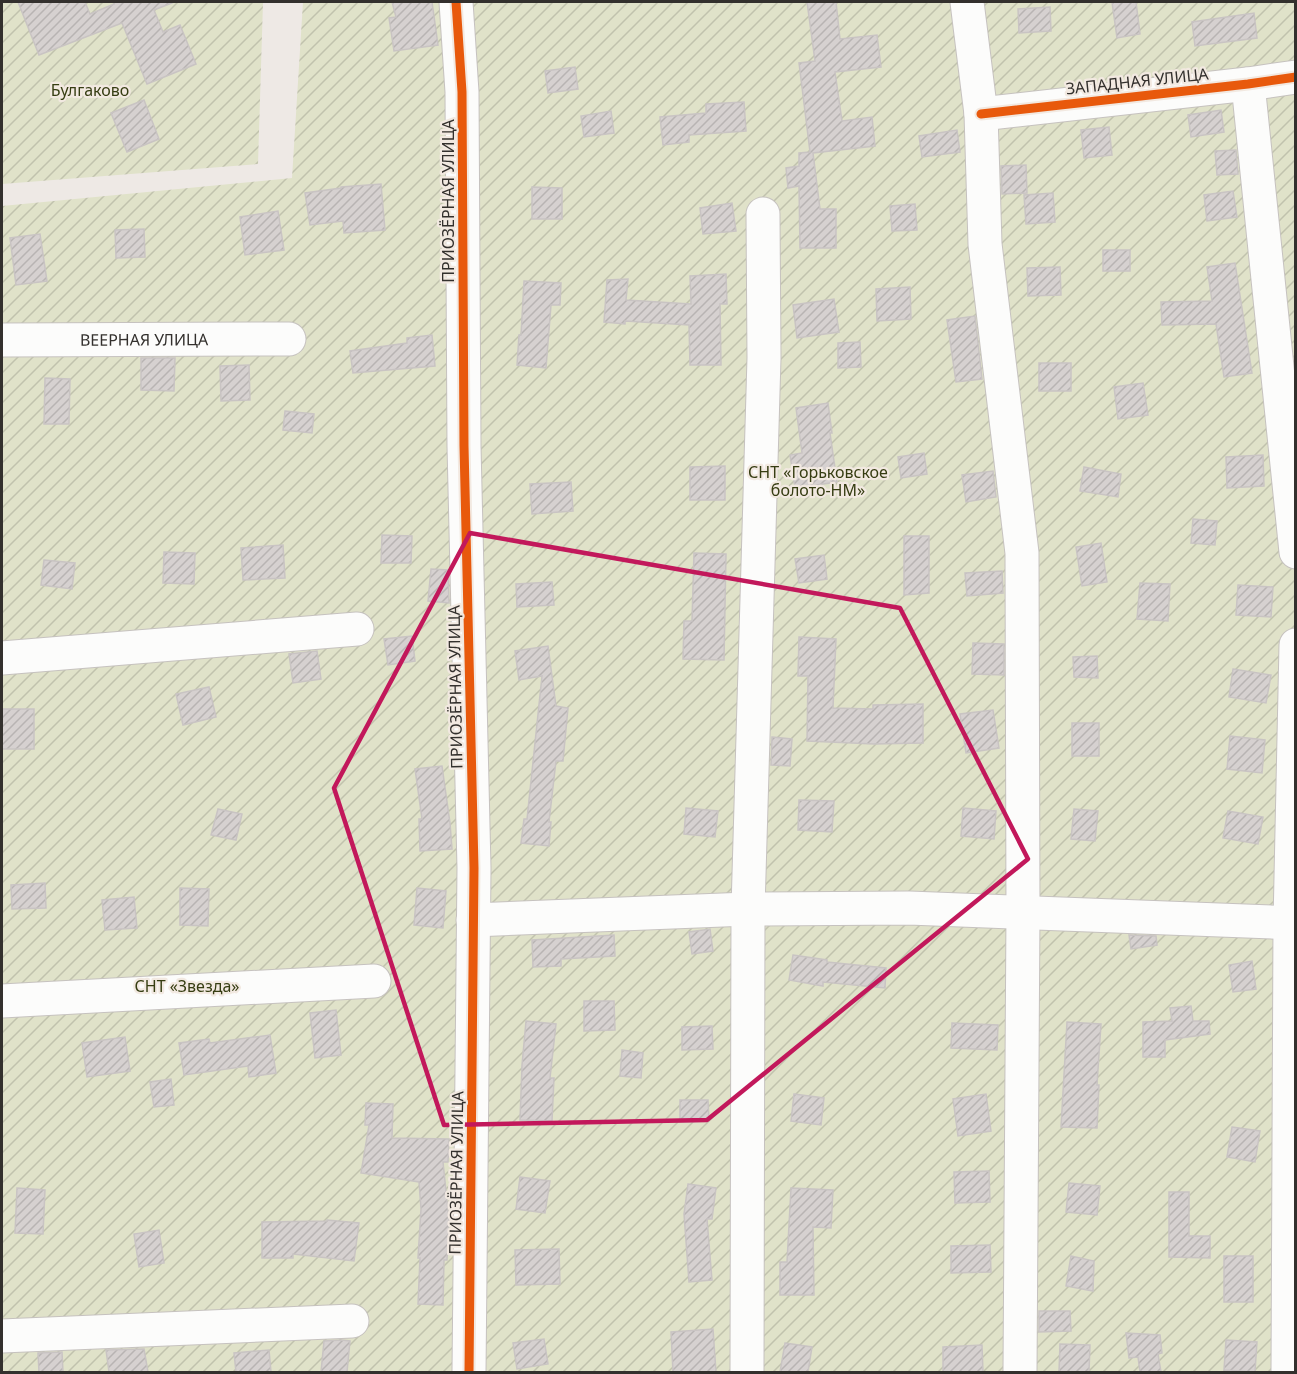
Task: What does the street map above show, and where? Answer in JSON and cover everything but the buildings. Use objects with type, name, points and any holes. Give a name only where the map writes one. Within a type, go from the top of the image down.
[{"type":"street","name":"ПРИОЗЁРНАЯ УЛИЦА","points":[[456,2],[462,92],[464,447],[474,868],[469,1372]]},
{"type":"street","points":[[967,2],[981,114],[985,244],[1022,554],[1023,912],[1020,1372]]},
{"type":"street","name":"ЗАПАДНАЯ УЛИЦА","points":[[981,114],[1296,77]]},
{"type":"street","points":[[1248,84],[1296,552]]},
{"type":"street","points":[[747,1372],[748,909],[764,358],[763,214]]},
{"type":"street","name":"ВЕЕРНАЯ УЛИЦА","points":[[2,340],[288,339]]},
{"type":"street","points":[[2,658],[357,629]]},
{"type":"street","points":[[1288,1372],[1296,645]]},
{"type":"street","points":[[473,920],[748,909],[909,908],[1293,923]]},
{"type":"street","points":[[2,1001],[374,981]]},
{"type":"street","points":[[2,1336],[352,1321]]},
{"type":"highlighted area","points":[[470,533],[900,608],[1028,859],[707,1120],[444,1125],[334,788]]},
{"type":"green space","name":"Булгаково","points":[[2,2],[263,2],[258,164],[2,184]]},
{"type":"green space","name":"СНТ «Горьковское болото-НМ»","points":[[303,2],[1295,2],[1295,1372],[2,1372],[2,206],[292,178]]},
{"type":"cycle path","points":[[456,2],[462,92],[464,446],[474,868],[469,1372]]},
{"type":"cycle path","points":[[981,114],[1296,77]]},
{"type":"park label","name":"СНТ «Звезда»","points":[[187,986]]}]
